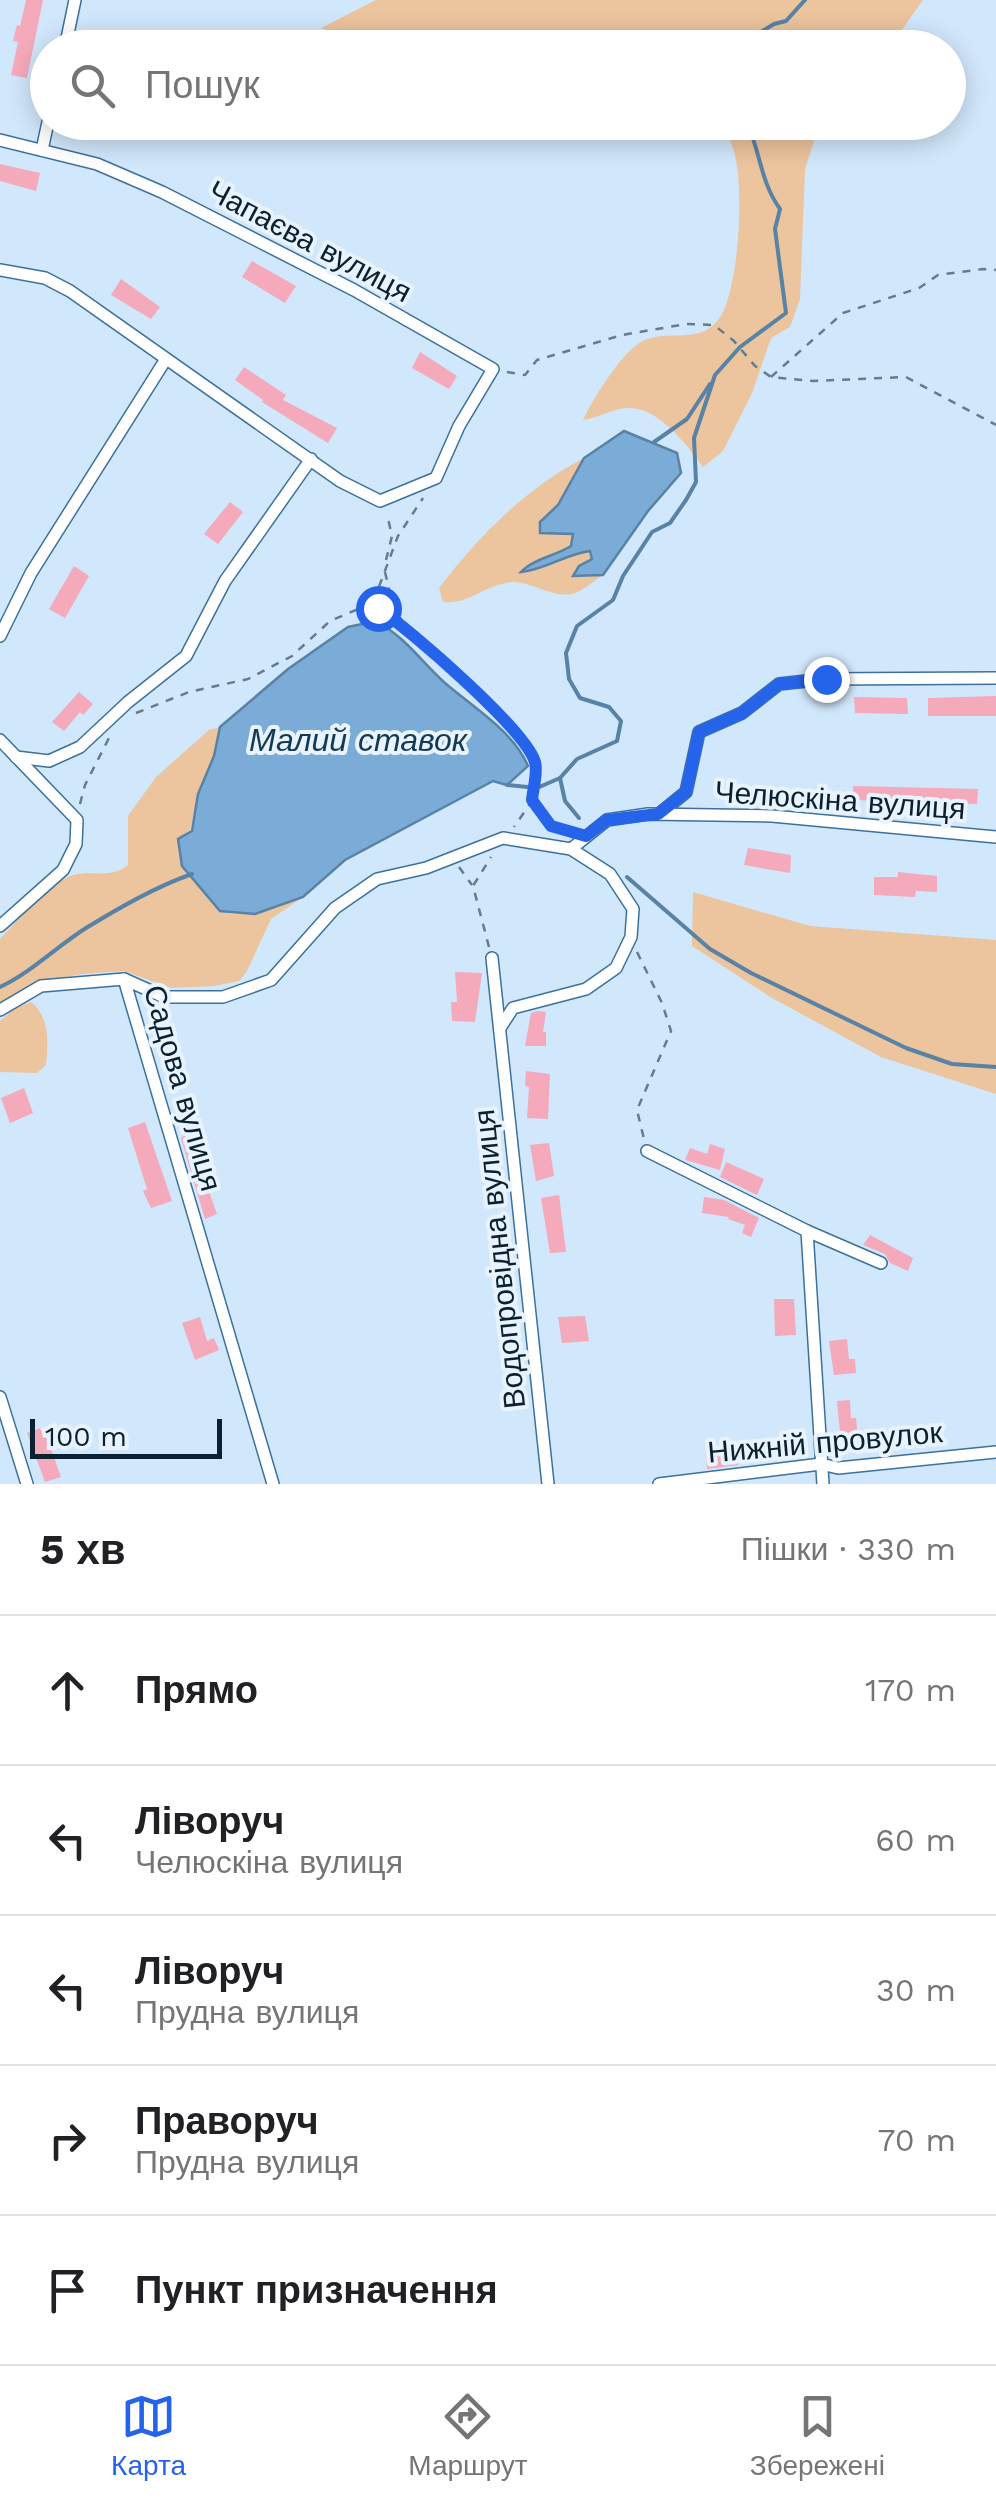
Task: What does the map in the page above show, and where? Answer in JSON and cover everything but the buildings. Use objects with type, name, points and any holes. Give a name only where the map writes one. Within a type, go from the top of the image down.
[{"type":"street","points":[[68,30],[75,0]]},
{"type":"street","name":"Чапаєва вулиця","points":[[0,140],[97,164],[162,192],[354,290],[493,369]]},
{"type":"street","points":[[42,150],[44,140]]},
{"type":"street","points":[[0,270],[45,278],[70,291],[370,499],[380,501],[436,478],[459,426],[493,369]]},
{"type":"street","points":[[0,636],[31,572],[166,359]]},
{"type":"street","points":[[16,756],[50,761],[80,747],[186,656],[225,580],[311,459]]},
{"type":"street","points":[[658,814],[686,792],[699,732],[742,713],[779,684],[826,679],[996,678]]},
{"type":"street","points":[[0,740],[76,820],[76,844],[63,870],[0,926]]},
{"type":"street","points":[[686,792],[701,815]]},
{"type":"street","name":"Челюскіна вулиця","points":[[570,849],[607,820],[658,814],[772,816],[996,836]]},
{"type":"street","points":[[453,858],[503,838],[570,849],[610,874],[633,909],[631,937],[616,968],[586,989],[513,1008],[500,1028]]},
{"type":"street","name":"Садова вулиця","points":[[124,979],[164,996],[223,997],[271,980],[335,908],[377,879],[453,858]]},
{"type":"street","name":"Водопровідна вулиця","points":[[492,958],[548,1484]]},
{"type":"street","points":[[0,1010],[40,986],[124,979]]},
{"type":"street","name":"Садова вулиця","points":[[124,979],[272,1484]]},
{"type":"street","points":[[647,1150],[807,1231],[882,1262]]},
{"type":"street","points":[[807,1231],[823,1484]]},
{"type":"street","points":[[0,1397],[27,1484]]},
{"type":"street","name":"Нижній провулок","points":[[660,1484],[821,1464],[838,1468],[996,1452]]},
{"type":"path","points":[[771,377],[842,313],[919,288],[938,275],[996,270]]},
{"type":"path","points":[[493,369],[525,375],[536,360],[622,335],[686,324],[714,325],[771,377],[813,381],[906,378],[996,425]]},
{"type":"path","points":[[404,626],[384,570],[398,536],[436,478]]},
{"type":"path","points":[[137,713],[189,692],[248,679],[292,656],[330,621],[356,610],[377,592],[392,536],[386,504],[380,501]]},
{"type":"path","points":[[356,610],[378,608],[404,626],[522,738],[536,764],[532,800],[473,886]]},
{"type":"path","points":[[76,820],[85,785],[110,736]]},
{"type":"path","points":[[532,800],[551,826],[586,836]]},
{"type":"path","points":[[453,858],[473,886],[492,958]]},
{"type":"path","points":[[631,937],[671,1030],[637,1110],[647,1150]]},
{"type":"shaded area","points":[[376,0],[923,0],[902,30],[321,28]]},
{"type":"shaded area","points":[[729,140],[814,140],[805,169],[800,299],[790,327],[771,338],[752,393],[723,451],[703,467],[671,429],[641,410],[625,408],[583,420],[609,376],[635,346],[653,337],[704,331],[721,316],[732,281],[739,229],[735,156]]},
{"type":"shaded area","points":[[584,458],[558,505],[540,522],[561,533],[574,534],[571,546],[522,571],[590,551],[593,559],[585,577],[603,575],[578,592],[567,594],[512,582],[461,600],[443,602],[439,588],[487,532],[542,484]]},
{"type":"shaded area","points":[[220,727],[214,756],[198,794],[182,866],[213,904],[226,913],[260,911],[303,897],[271,919],[239,981],[171,988],[124,971],[82,974],[39,982],[0,1002],[0,939],[40,897],[66,878],[113,872],[128,865],[128,816],[156,777],[209,730]]},
{"type":"shaded area","points":[[693,892],[810,926],[996,940],[996,1094],[881,1057],[772,998],[692,946]]},
{"type":"shaded area","points":[[31,1002],[45,1022],[46,1065],[37,1073],[0,1072],[0,1021],[15,1008]]},
{"type":"water","points":[[624,431],[677,453],[681,473],[648,511],[603,575],[573,576],[579,566],[592,559],[590,551],[521,572],[571,546],[573,534],[540,533],[540,522],[558,505],[584,458]]},
{"type":"water","name":"Малий ставок","points":[[376,621],[396,634],[445,683],[503,731],[528,766],[507,785],[493,781],[345,860],[303,897],[255,914],[220,911],[182,866],[178,839],[192,831],[198,794],[214,756],[220,727],[288,669],[348,627]]},
{"type":"waterway","points":[[764,30],[786,21],[805,0]]},
{"type":"waterway","points":[[507,785],[537,788],[560,778],[577,759],[617,741],[621,721],[609,707],[580,698],[569,679],[566,653],[577,626],[613,600],[623,576],[652,532],[670,523],[696,482],[694,438],[715,375],[740,347],[786,313],[775,229],[780,209],[753,140]]},
{"type":"waterway","points":[[654,442],[687,419],[710,384]]},
{"type":"waterway","points":[[560,778],[565,801],[579,818]]},
{"type":"waterway","points":[[0,987],[111,913],[192,874]]},
{"type":"waterway","points":[[627,877],[710,949],[751,973],[906,1048],[952,1064],[996,1067]]},
{"type":"route","points":[[378,608],[404,626],[522,738],[536,764],[532,800],[551,826],[586,836],[607,820],[658,814],[686,792],[699,732],[742,713],[779,684],[826,679]]}]
